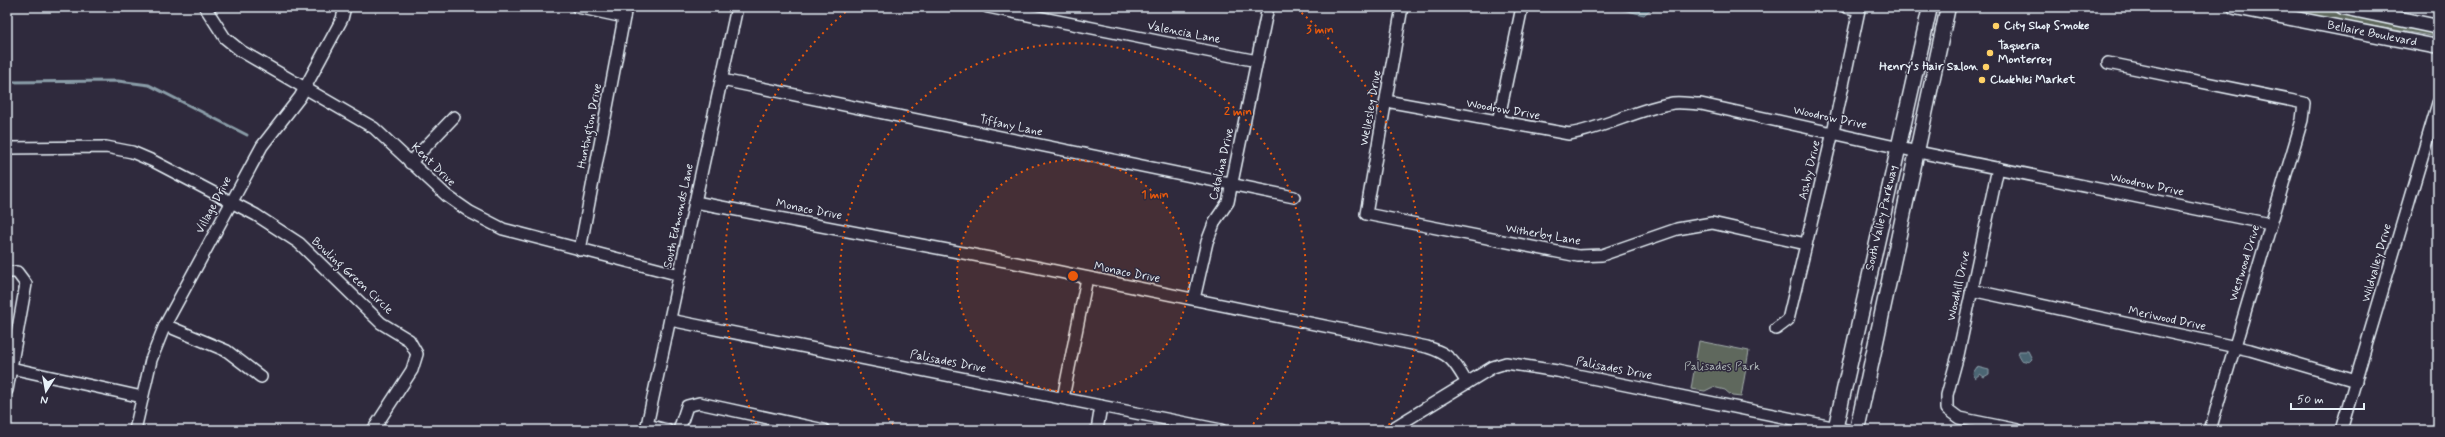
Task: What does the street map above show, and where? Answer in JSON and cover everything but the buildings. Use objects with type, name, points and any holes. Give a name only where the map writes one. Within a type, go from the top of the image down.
[{"type":"main road","name":"South Valley Parkway","points":[[1839,429],[1898,146],[1930,7]]},
{"type":"main road","name":"South Valley Parkway","points":[[1857,430],[1948,7]]},
{"type":"main road","name":"Bellaire Boulevard","points":[[2235,7],[2438,48]]},
{"type":"main road","name":"Bellaire Boulevard","points":[[2343,7],[2438,27]]},
{"type":"street","name":"Kent Drive","points":[[205,7],[225,38],[241,51],[374,128],[446,196],[470,212],[503,229],[580,250],[680,274]]},
{"type":"street","name":"Village Drive","points":[[135,430],[151,360],[165,325],[262,146],[305,88],[342,19],[345,7]]},
{"type":"street","points":[[577,7],[625,12]]},
{"type":"street","name":"South Edmonds Lane","points":[[646,428],[738,7]]},
{"type":"street","name":"Valencia Lane","points":[[988,7],[1257,61]]},
{"type":"street","name":"Catalina Drive","points":[[1194,299],[1207,242],[1215,221],[1228,202],[1268,7]]},
{"type":"street","name":"Wellesley Drive","points":[[1366,214],[1402,7]]},
{"type":"street","points":[[1498,122],[1522,7]]},
{"type":"street","name":"Ashby Drive","points":[[1776,329],[1788,320],[1859,10],[1846,7]]},
{"type":"street","name":"Huntington Drive","points":[[580,250],[625,12]]},
{"type":"street","name":"Westwood Drive","points":[[2108,63],[2304,103],[2302,120],[2210,430]]},
{"type":"street","name":"Tiffany Lane","points":[[722,80],[1294,197]]},
{"type":"street","name":"Woodrow Drive","points":[[1386,101],[1569,134],[1588,131],[1650,109],[1675,103],[1701,104],[1898,146],[1918,152],[2270,224]]},
{"type":"street","name":"Wildvalley Drive","points":[[2341,430],[2438,103]]},
{"type":"street","points":[[410,163],[454,117]]},
{"type":"street","name":"Bowling Green Circle","points":[[7,148],[106,146],[132,152],[256,215],[299,243],[382,324],[409,340],[417,354],[412,370],[373,430]]},
{"type":"street","name":"Woodhill Drive","points":[[1998,168],[1947,395],[1947,409],[1959,418],[2018,430]]},
{"type":"street","name":"Monaco Drive","points":[[695,202],[1194,299],[1443,352],[1456,364],[1467,383]]},
{"type":"street","name":"Witherby Lane","points":[[1366,214],[1578,256],[1602,254],[1677,229],[1712,223],[1806,244]]},
{"type":"street","points":[[7,272],[17,272],[26,284],[7,390]]},
{"type":"street","points":[[1063,398],[1087,278]]},
{"type":"street","name":"Meriwood Drive","points":[[1971,290],[2234,347],[2356,380]]},
{"type":"street","name":"Palisades Drive","points":[[670,320],[1221,430]]},
{"type":"street","points":[[165,325],[227,351],[261,377]]},
{"type":"street","name":"Palisades Drive","points":[[1390,430],[1493,367],[1506,363],[1839,429]]},
{"type":"street","points":[[11,368],[142,397]]},
{"type":"street","points":[[679,430],[687,406],[699,403],[824,430]]},
{"type":"street","points":[[1097,430],[1101,406]]},
{"type":"street","points":[[646,428],[667,430]]},
{"type":"green space","points":[[2255,7],[2312,7],[2438,33],[2438,37]]},
{"type":"green space","name":"Palisades Park","points":[[1699,341],[1749,351],[1741,397],[1732,396],[1725,390],[1713,387],[1705,391],[1691,389]]},
{"type":"water","points":[[1618,7],[1653,7],[1644,15],[1619,9]]},
{"type":"water","points":[[2019,351],[2028,351],[2032,359],[2029,362],[2021,360],[2018,355]]},
{"type":"water","points":[[1977,367],[1989,370],[1989,374],[1984,377],[1980,374],[1975,378],[1973,373]]},
{"type":"waterway","points":[[7,82],[118,81],[149,85],[247,135]]},
{"type":"place","name":"City Shop Smoke","points":[[1996,26]]},
{"type":"place","name":"Taqueria Monterrey","points":[[1990,53]]},
{"type":"place","name":"Henry's Hair Salon","points":[[1986,67]]},
{"type":"place","name":"Chokhlei Market","points":[[1982,80]]}]
